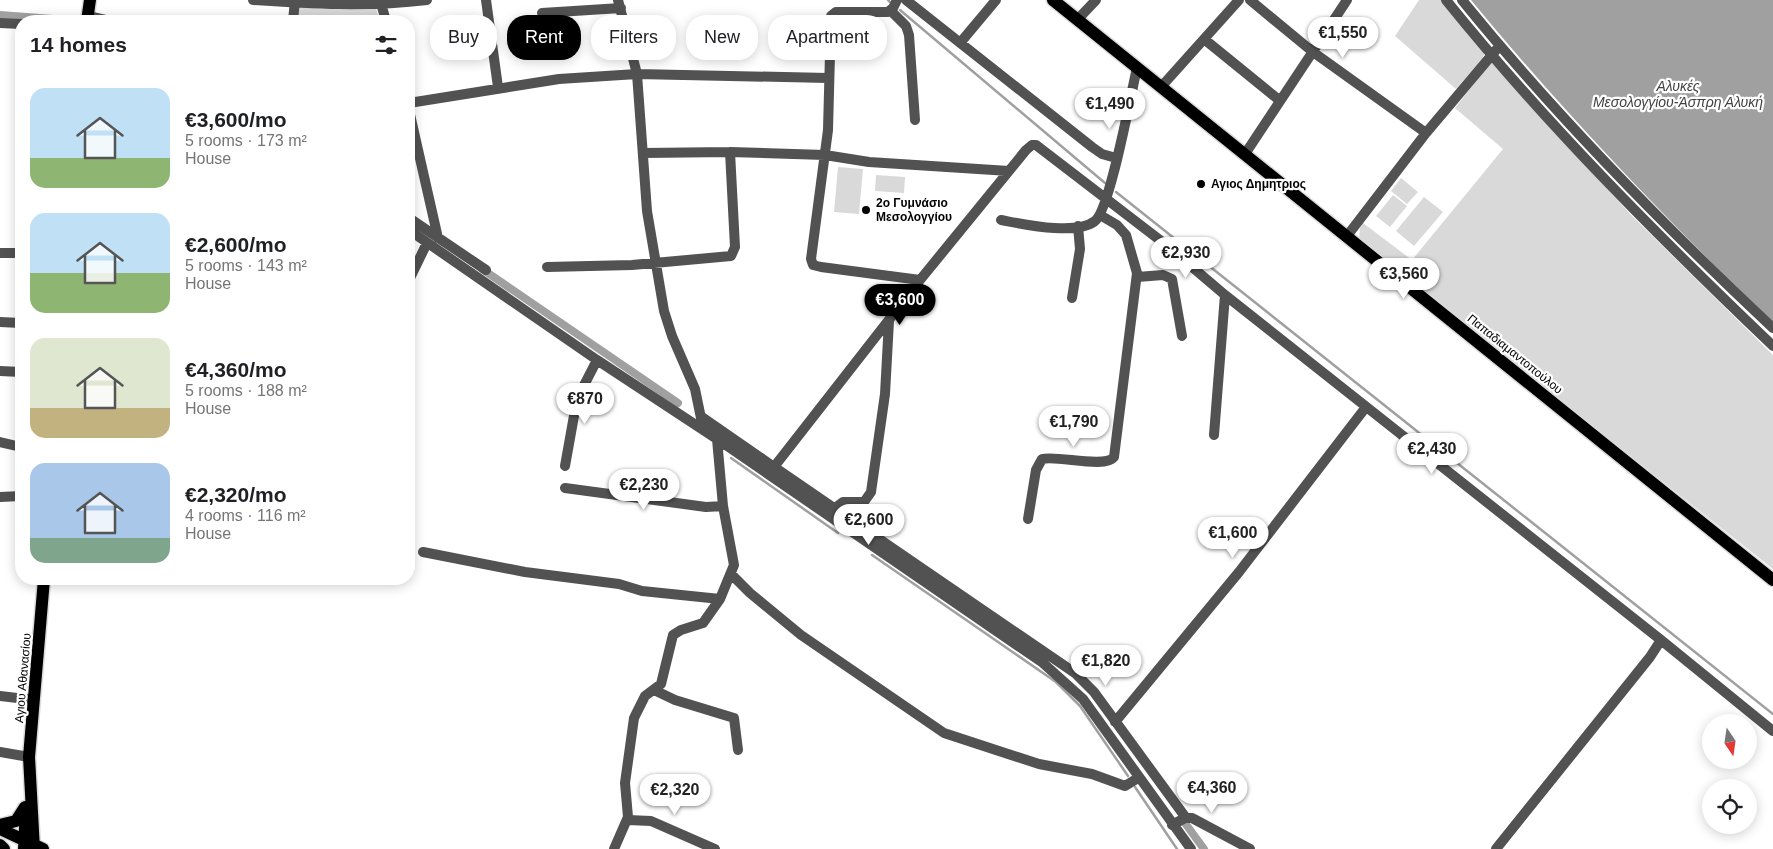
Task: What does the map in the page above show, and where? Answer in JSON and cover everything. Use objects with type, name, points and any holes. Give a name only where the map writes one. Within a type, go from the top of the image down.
[{"type":"main road","points":[[88,15],[90,0]]},
{"type":"main road","name":"Παπαδιαμαντοπούλου","points":[[1053,0],[1773,580]]},
{"type":"main road","name":"Αγιου Αθανασίου","points":[[31,847],[34,815],[29,758],[44,585]]},
{"type":"main road","name":"Αγιου Αθανασίου","points":[[30,779],[26,804],[31,847]]},
{"type":"main road","points":[[0,825],[18,820],[26,804]]},
{"type":"main road","points":[[34,815],[45,843],[51,849]]},
{"type":"main road","points":[[0,829],[31,847]]},
{"type":"main road","points":[[0,838],[31,847]]},
{"type":"main road","points":[[0,845],[4,849]]},
{"type":"street","points":[[253,0],[295,2],[427,0]]},
{"type":"street","points":[[486,0],[498,88]]},
{"type":"street","points":[[891,11],[897,0]]},
{"type":"street","points":[[906,0],[1092,148],[1102,154],[1116,158]]},
{"type":"street","points":[[960,43],[996,0]]},
{"type":"street","points":[[1078,20],[1096,0]]},
{"type":"street","points":[[1161,87],[1239,0]]},
{"type":"street","points":[[1250,0],[1313,52],[1426,132]]},
{"type":"street","points":[[1245,154],[1347,0]]},
{"type":"street","points":[[1446,0],[1555,128],[1634,211],[1773,346]]},
{"type":"street","points":[[1462,0],[1499,46],[1643,204],[1773,328]]},
{"type":"street","points":[[294,15],[295,2]]},
{"type":"street","points":[[381,2],[384,15]]},
{"type":"street","points":[[542,13],[619,4],[637,74],[647,211],[655,263],[667,323],[691,379],[702,417],[702,429]]},
{"type":"street","points":[[915,120],[909,35],[906,26],[891,11],[836,12],[831,15],[828,130],[811,256],[813,265],[920,280]]},
{"type":"street","points":[[0,22],[15,23]]},
{"type":"street","points":[[1204,39],[1280,100]]},
{"type":"street","points":[[1347,236],[1426,132],[1499,46]]},
{"type":"street","points":[[1001,220],[1050,228],[1078,226],[1094,222],[1100,215],[1106,200],[1137,68]]},
{"type":"street","points":[[415,102],[548,79],[637,74],[828,78]]},
{"type":"street","points":[[415,136],[438,238]]},
{"type":"street","points":[[774,467],[920,280],[1028,148],[1036,145],[1165,244],[1225,295],[1773,731]]},
{"type":"street","points":[[643,153],[730,152],[825,156],[869,162],[1009,171]]},
{"type":"street","points":[[547,267],[655,263],[723,258],[734,254],[734,204],[730,152]]},
{"type":"street","points":[[1028,519],[1036,470],[1042,459],[1054,458],[1105,462],[1114,457],[1137,277],[1136,263],[1127,237],[1116,225],[1100,215]]},
{"type":"street","points":[[415,222],[486,270]]},
{"type":"street","points":[[1072,298],[1080,249],[1078,226]]},
{"type":"street","points":[[415,234],[1054,671],[1083,699],[1138,778],[1191,849]]},
{"type":"street","points":[[415,268],[427,243]]},
{"type":"street","points":[[0,253],[15,253]]},
{"type":"street","points":[[1137,277],[1163,275],[1172,279],[1182,336]]},
{"type":"street","points":[[1214,435],[1225,295]]},
{"type":"street","points":[[835,508],[843,502],[864,502],[871,492],[884,394],[889,320]]},
{"type":"street","points":[[0,322],[15,323]]},
{"type":"street","points":[[565,466],[577,399],[597,360]]},
{"type":"street","points":[[0,371],[15,372]]},
{"type":"street","points":[[1115,722],[1239,572],[1366,407]]},
{"type":"street","points":[[702,417],[1065,665],[1088,685],[1186,818]]},
{"type":"street","points":[[614,849],[628,820],[624,783],[633,724],[642,700],[663,680],[668,649],[673,635],[680,630],[703,623],[720,599],[732,575],[734,557],[723,506],[716,439]]},
{"type":"street","points":[[0,442],[15,446]]},
{"type":"street","points":[[565,488],[706,507],[723,506]]},
{"type":"street","points":[[0,497],[15,496]]},
{"type":"street","points":[[423,552],[526,572],[615,583],[642,591],[720,599]]},
{"type":"street","points":[[732,575],[750,593],[797,632],[948,735],[1044,766],[1092,774],[1125,786],[1138,778]]},
{"type":"street","points":[[1496,849],[1650,657],[1661,640]]},
{"type":"street","points":[[654,690],[675,700],[734,718],[738,750]]},
{"type":"street","points":[[0,696],[34,700]]},
{"type":"street","points":[[0,752],[29,758]]},
{"type":"street","points":[[1172,825],[1186,818],[1194,819],[1250,849]]},
{"type":"street","points":[[628,820],[651,821],[715,849]]},
{"type":"shaded area","points":[[1419,0],[1442,0],[1480,45],[1484,54],[1482,59],[1456,89],[1395,36]]},
{"type":"shaded area","points":[[299,6],[376,8],[378,15],[298,15]]},
{"type":"shaded area","points":[[1491,62],[1633,217],[1773,355],[1773,569],[1359,241],[1360,228],[1363,223],[1412,260],[1503,149],[1455,108]]},
{"type":"shaded area","points":[[838,167],[863,169],[859,214],[834,212]]},
{"type":"shaded area","points":[[876,175],[905,177],[904,193],[875,191]]},
{"type":"shaded area","points":[[1401,178],[1418,192],[1407,204],[1391,191]]},
{"type":"shaded area","points":[[1393,195],[1407,206],[1390,227],[1376,216]]},
{"type":"shaded area","points":[[1424,197],[1443,212],[1414,246],[1396,231]]},
{"type":"water","name":"Αλυκές Μεσολογγίου-Άσπρη Αλυκή","points":[[1471,0],[1773,0],[1773,322],[1617,166]]},
{"type":"waterway","points":[[900,10],[1105,183]]},
{"type":"waterway","points":[[0,15],[15,16]]},
{"type":"waterway","points":[[1116,192],[1773,714]]},
{"type":"waterway","points":[[482,269],[678,403]]},
{"type":"waterway","points":[[731,458],[838,533]]},
{"type":"waterway","points":[[872,555],[1056,682],[1080,706],[1128,776]]},
{"type":"waterway","points":[[1135,787],[1177,849]]},
{"type":"waterway","points":[[1185,823],[1204,849]]},
{"type":"place","name":"Αγιος Δημητριος","points":[[1201,184]]},
{"type":"place","name":"2ο Γυμνάσιο Μεσολογγίου","points":[[866,210]]}]
